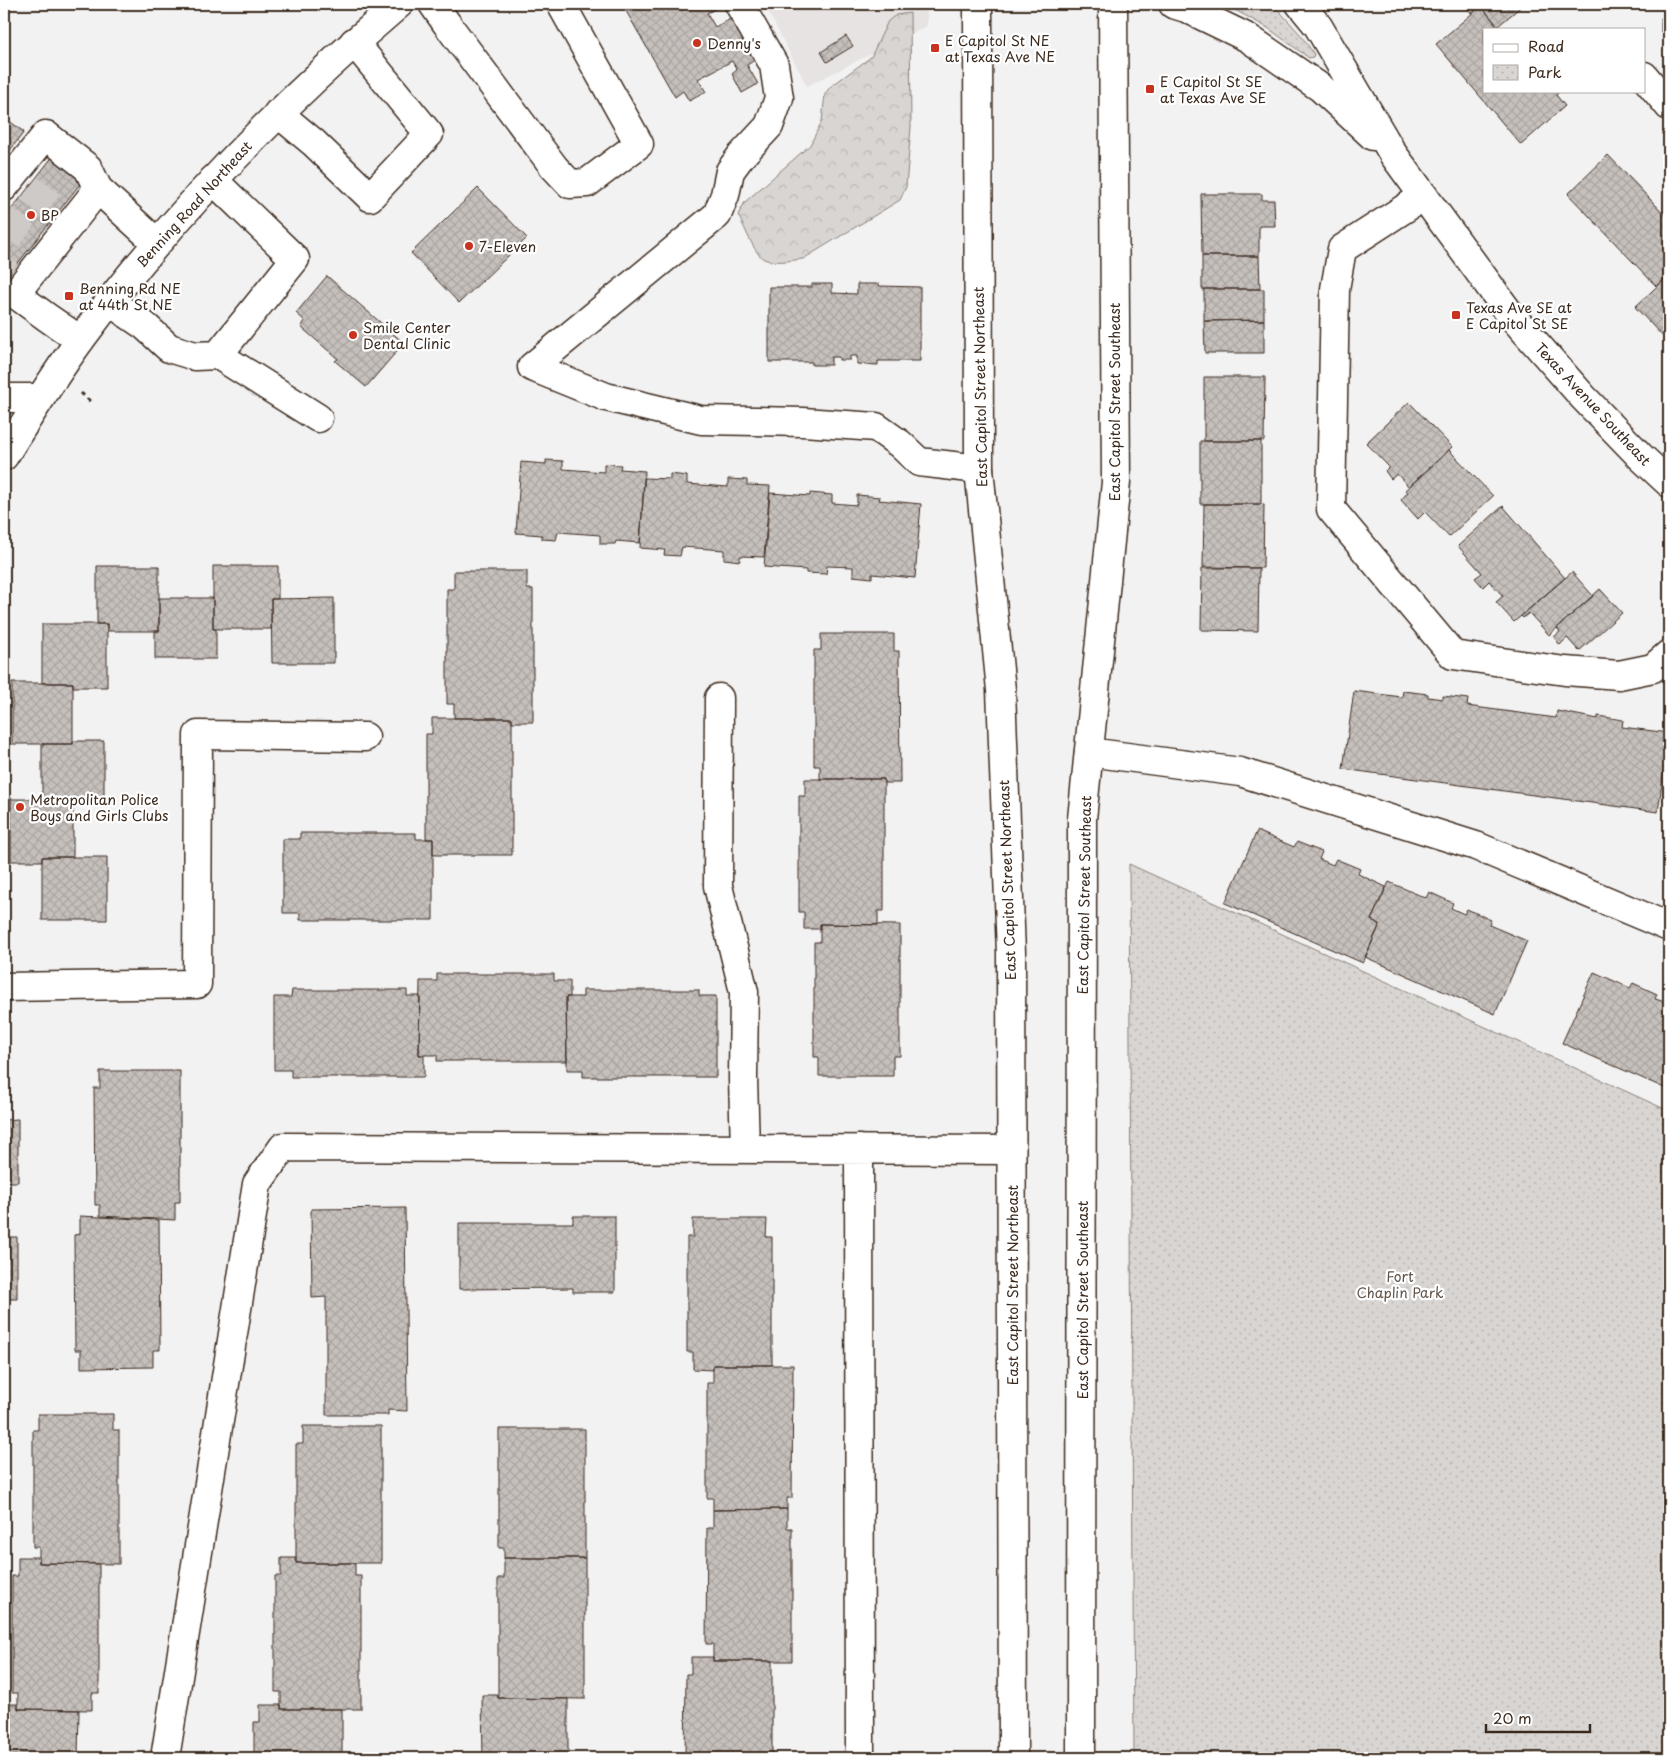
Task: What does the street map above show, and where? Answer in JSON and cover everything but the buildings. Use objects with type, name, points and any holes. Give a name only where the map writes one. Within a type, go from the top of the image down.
[{"type":"main road","name":"Benning Road Northeast","points":[[4,456],[40,398],[80,340],[157,243],[213,180],[278,113],[398,4]]},
{"type":"main road","points":[[433,4],[554,167],[570,184],[587,183],[639,144],[561,4]]},
{"type":"main road","points":[[739,4],[774,65],[779,98],[769,126],[741,156],[730,172],[725,195],[717,214],[532,367],[606,397],[701,420],[803,422],[876,427],[900,444],[919,462],[978,470]]},
{"type":"main road","name":"East Capitol Street Northeast","points":[[978,4],[978,470],[1001,690],[1011,953],[1013,1758]]},
{"type":"main road","name":"East Capitol Street Southeast","points":[[1081,1758],[1082,819],[1116,482],[1112,4]]},
{"type":"main road","name":"Texas Avenue Southeast","points":[[1173,4],[1186,8],[1248,38],[1321,88],[1393,154]]},
{"type":"main road","name":"Texas Avenue Southeast","points":[[1300,4],[1318,26],[1393,154],[1510,314],[1583,397],[1669,483]]},
{"type":"main road","points":[[278,113],[314,143],[370,197],[429,134],[354,42]]},
{"type":"main road","points":[[1646,78],[1669,106]]},
{"type":"main road","points":[[15,183],[46,135],[88,168],[98,189],[157,243]]},
{"type":"main road","points":[[213,180],[295,258],[218,356]]},
{"type":"main road","points":[[80,340],[48,318],[12,289],[41,247],[65,217],[98,189]]},
{"type":"main road","points":[[1424,196],[1342,249],[1335,289],[1330,509],[1453,655],[1565,671],[1619,675],[1653,668],[1669,654]]},
{"type":"main road","points":[[110,302],[145,326],[169,348],[195,356],[218,356],[318,418]]},
{"type":"main road","points":[[4,398],[40,398]]},
{"type":"main road","points":[[719,698],[718,886],[744,992],[743,1079],[745,1148]]},
{"type":"main road","points":[[4,987],[197,984],[198,735],[365,736]]},
{"type":"main road","points":[[1089,752],[1240,772],[1476,846],[1669,927]]},
{"type":"main road","points":[[165,1758],[257,1184],[282,1147],[1011,1150]]},
{"type":"main road","points":[[859,1149],[860,1758]]},
{"type":"path","points":[[81,393],[92,403]]},
{"type":"shaded area","points":[[764,4],[927,4],[927,26],[807,86]]},
{"type":"green space","points":[[1224,4],[1273,4],[1300,34],[1314,54],[1313,57],[1309,58],[1268,28]]},
{"type":"green space","points":[[910,13],[911,127],[906,187],[900,200],[803,259],[778,261],[764,259],[753,246],[738,215],[745,202],[810,145],[822,121],[825,94],[830,87],[871,57],[888,21],[896,15]]},
{"type":"green space","name":"Fort Chaplin Park","points":[[1129,864],[1669,1111],[1669,1758],[1134,1758]]},
{"type":"tunnel","points":[[29,188],[59,211]]},
{"type":"tunnel","points":[[4,219],[34,242]]},
{"type":"tunnel","points":[[4,271],[9,275]]},
{"type":"place","name":"Denny's","points":[[697,43]]},
{"type":"place","name":"E Capitol St NE at Texas Ave NE","points":[[935,48]]},
{"type":"place","name":"E Capitol St SE at Texas Ave SE","points":[[1150,89]]},
{"type":"place","name":"BP","points":[[31,215]]},
{"type":"place","name":"7-Eleven","points":[[469,246]]},
{"type":"place","name":"Benning Rd NE at 44th St NE","points":[[69,296]]},
{"type":"place","name":"Texas Ave SE at E Capitol St SE","points":[[1456,315]]},
{"type":"place","name":"Smile Center Dental Clinic","points":[[353,335]]},
{"type":"place","name":"Metropolitan Police Boys and Girls Clubs","points":[[20,807]]}]
